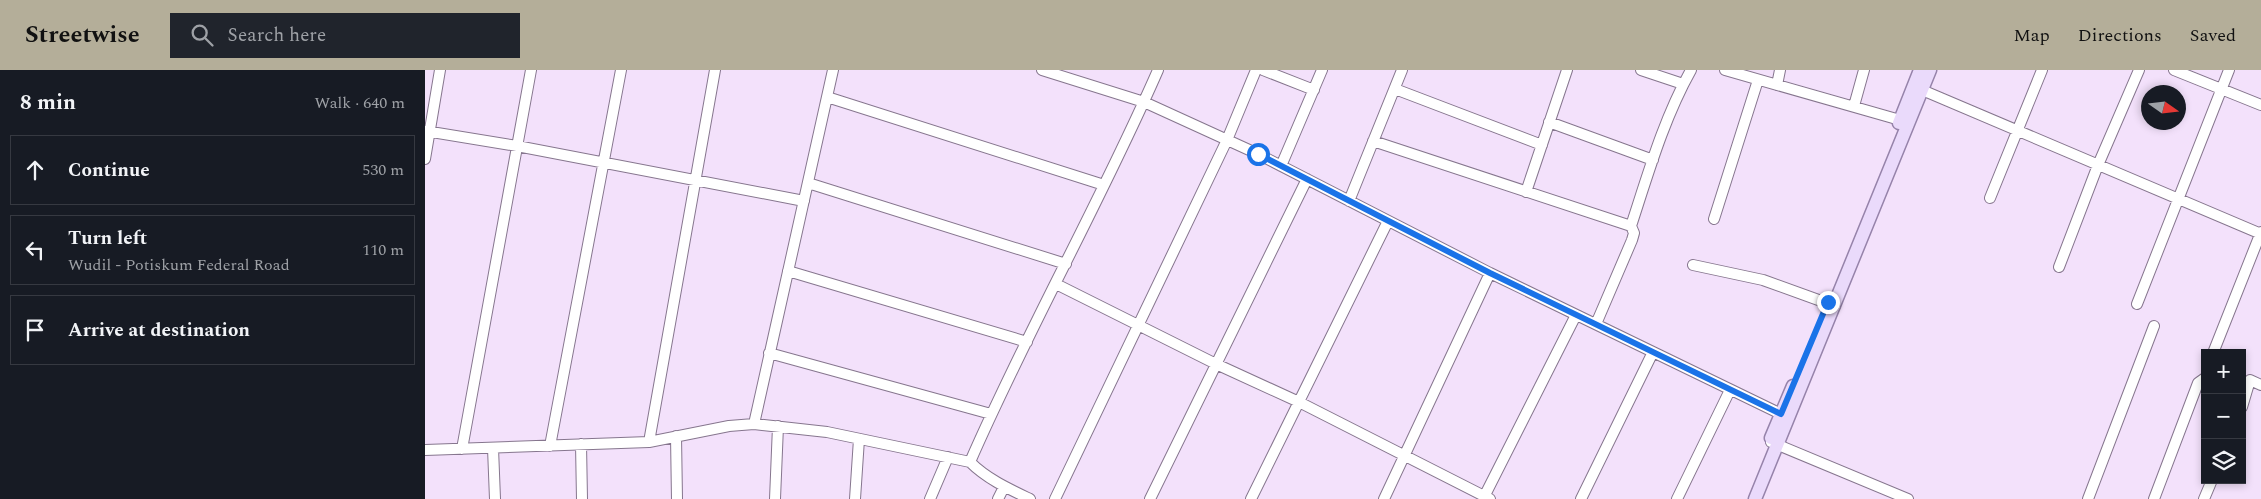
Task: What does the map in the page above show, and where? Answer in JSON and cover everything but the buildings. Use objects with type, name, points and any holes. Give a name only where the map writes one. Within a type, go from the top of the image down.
[{"type":"main road","points":[[1746,499],[1774,443],[1781,414],[1832,304],[1920,70]]},
{"type":"main road","points":[[1755,499],[1774,443],[1929,70]]},
{"type":"street","points":[[425,159],[427,132],[440,70]]},
{"type":"street","points":[[462,449],[531,70]]},
{"type":"street","points":[[550,446],[621,70]]},
{"type":"street","points":[[649,442],[715,70]]},
{"type":"street","points":[[753,424],[833,70]]},
{"type":"street","points":[[1042,70],[1144,102],[1227,140],[1349,200],[1490,273],[1781,414]]},
{"type":"street","points":[[970,462],[991,414],[1066,264],[1158,70]]},
{"type":"street","points":[[1055,499],[1227,140],[1256,70]]},
{"type":"street","points":[[1263,70],[1314,90]]},
{"type":"street","points":[[1281,166],[1322,70]]},
{"type":"street","points":[[1349,200],[1402,70]]},
{"type":"street","points":[[1526,192],[1567,70]]},
{"type":"street","points":[[1641,70],[1683,84]]},
{"type":"street","points":[[1596,324],[1633,240],[1634,233],[1631,226],[1653,160],[1683,84],[1691,70]]},
{"type":"street","points":[[1725,70],[1900,120]]},
{"type":"street","points":[[1777,85],[1780,70]]},
{"type":"street","points":[[1854,106],[1864,70]]},
{"type":"street","points":[[1989,198],[2042,70]]},
{"type":"street","points":[[2059,267],[2098,165],[2139,70]]},
{"type":"street","points":[[2174,70],[2261,106]]},
{"type":"street","points":[[2137,304],[2229,70]]},
{"type":"street","points":[[1714,219],[1758,80]]},
{"type":"street","points":[[1395,89],[1542,145]]},
{"type":"street","points":[[1921,90],[2261,233],[2215,349]]},
{"type":"street","points":[[827,97],[1104,185]]},
{"type":"street","points":[[1549,122],[1653,160]]},
{"type":"street","points":[[427,132],[517,146],[804,201]]},
{"type":"street","points":[[1373,141],[1631,226]]},
{"type":"street","points":[[1150,499],[1307,179]]},
{"type":"street","points":[[808,183],[1066,264]]},
{"type":"street","points":[[1251,499],[1388,221]]},
{"type":"street","points":[[1693,264],[1763,280],[1832,304]]},
{"type":"street","points":[[788,271],[1027,342]]},
{"type":"street","points":[[1384,499],[1490,273]]},
{"type":"street","points":[[1056,284],[1216,364],[1299,402],[1486,498],[1576,315]]},
{"type":"street","points":[[2088,499],[2154,326]]},
{"type":"street","points":[[1581,499],[1653,352]]},
{"type":"street","points":[[769,353],[991,414]]},
{"type":"street","points":[[2154,499],[2198,383],[2201,380]]},
{"type":"street","points":[[2246,385],[2250,380],[2261,385]]},
{"type":"street","points":[[1677,499],[1730,390]]},
{"type":"street","points":[[425,450],[649,442],[729,426],[753,424],[778,426],[827,432],[970,462],[977,470],[1004,487],[1030,499]]},
{"type":"street","points":[[775,499],[778,426]]},
{"type":"street","points":[[676,436],[677,499]]},
{"type":"street","points":[[855,499],[859,439]]},
{"type":"street","points":[[1774,443],[1887,495],[1903,498]]},
{"type":"street","points":[[581,444],[582,499]]},
{"type":"street","points":[[493,448],[495,499]]},
{"type":"street","points":[[930,499],[948,457]]},
{"type":"street","points":[[2204,499],[2210,484]]},
{"type":"street","points":[[998,499],[1004,487]]},
{"type":"route","points":[[1258,154],[1490,273],[1781,414],[1828,302]]}]
